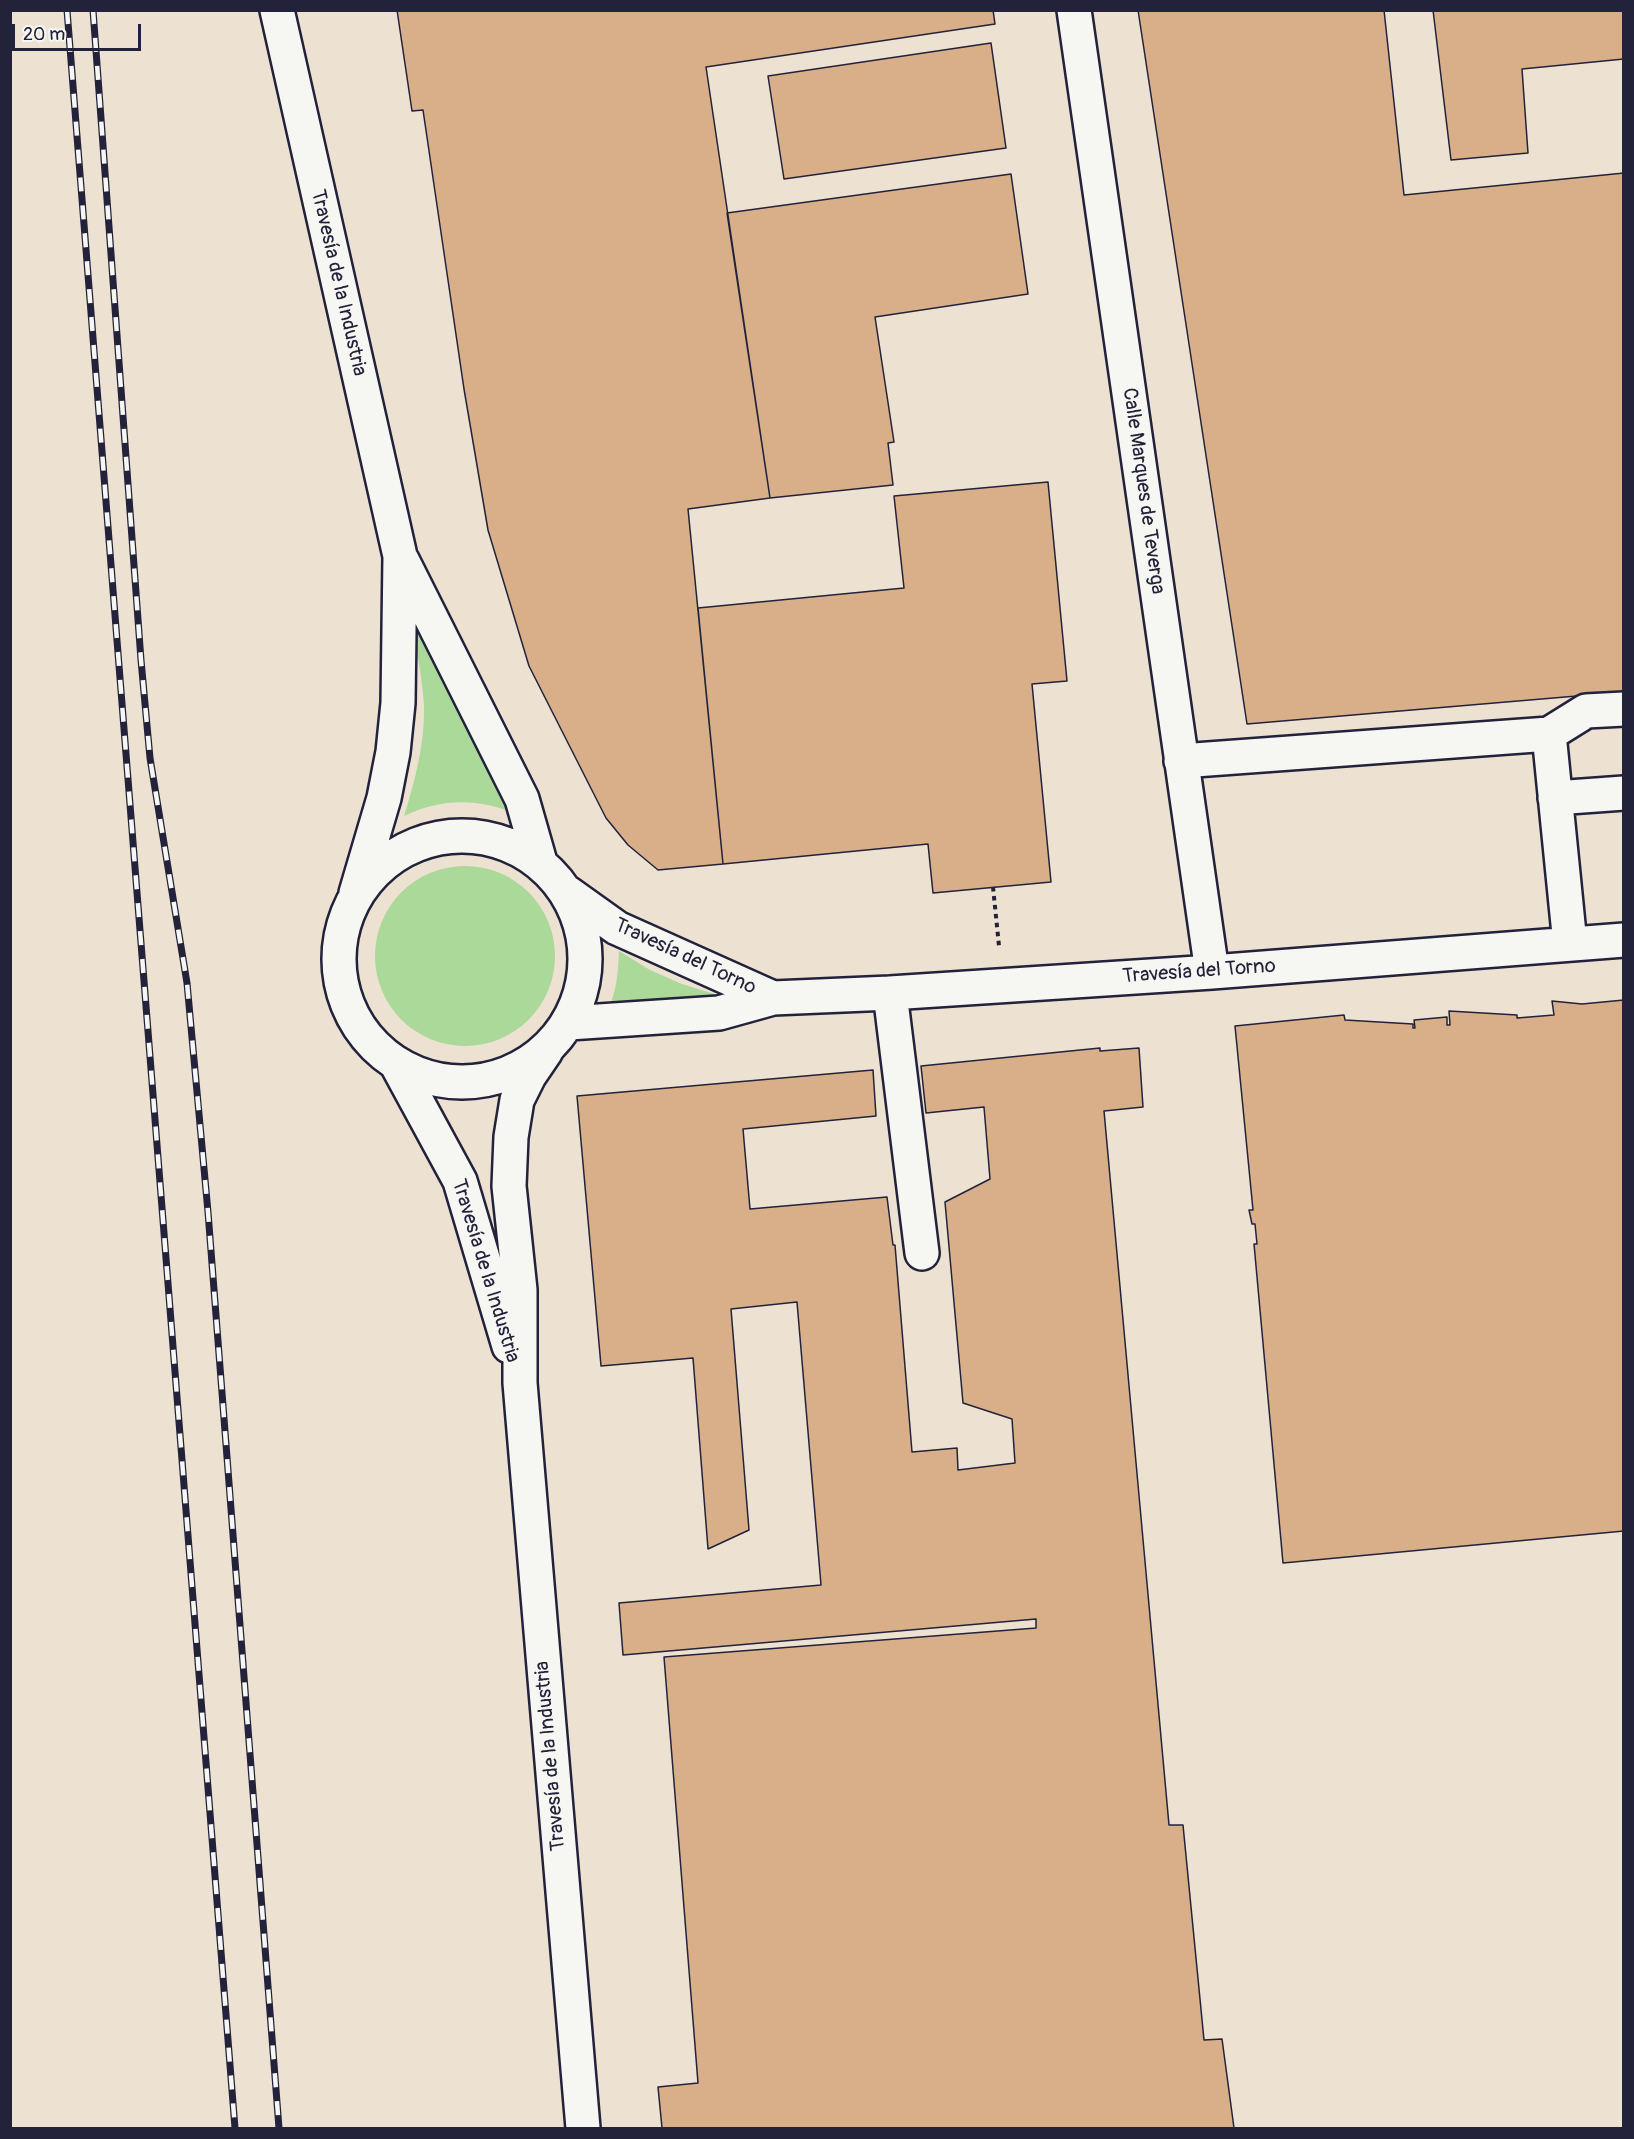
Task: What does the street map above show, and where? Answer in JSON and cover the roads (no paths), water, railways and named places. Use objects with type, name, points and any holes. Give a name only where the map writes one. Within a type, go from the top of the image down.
[{"type":"street","name":"Travesía de la Industria","points":[[277,10],[400,556],[398,703],[393,752],[384,798],[356,893],[340,930],[338,968],[347,1006],[368,1040],[397,1065],[434,1080],[474,1082],[512,1072],[546,1051]]},
{"type":"street","name":"Calle Marques de Teverga","points":[[1074,10],[1212,972]]},
{"type":"street","name":"Travesía de la Industria","points":[[400,556],[522,799],[540,862]]},
{"type":"street","points":[[1181,761],[1549,734],[1586,711],[1623,708]]},
{"type":"street","points":[[1549,734],[1570,944]]},
{"type":"street","points":[[1555,798],[1623,793]]},
{"type":"street","name":"Travesía de la Industria","points":[[356,893],[384,862],[420,842],[462,834],[503,842],[540,862],[568,893],[584,933],[585,975],[569,1023],[529,1076],[518,1100],[511,1137],[509,1186],[520,1290],[520,1383],[583,2128]]},
{"type":"street","name":"Travesía del Torno","points":[[568,893],[617,928],[773,998]]},
{"type":"street","name":"Travesía del Torno","points":[[569,1023],[719,1013],[773,998],[890,993],[1212,972],[1623,940]]},
{"type":"street","points":[[890,993],[922,1253]]},
{"type":"street","name":"Travesía de la Industria","points":[[397,1065],[460,1181],[520,1383]]},
{"type":"railway","points":[[67,10],[235,2128]]},
{"type":"railway","points":[[93,10],[150,758],[187,983],[208,1212],[279,2128]]}]
